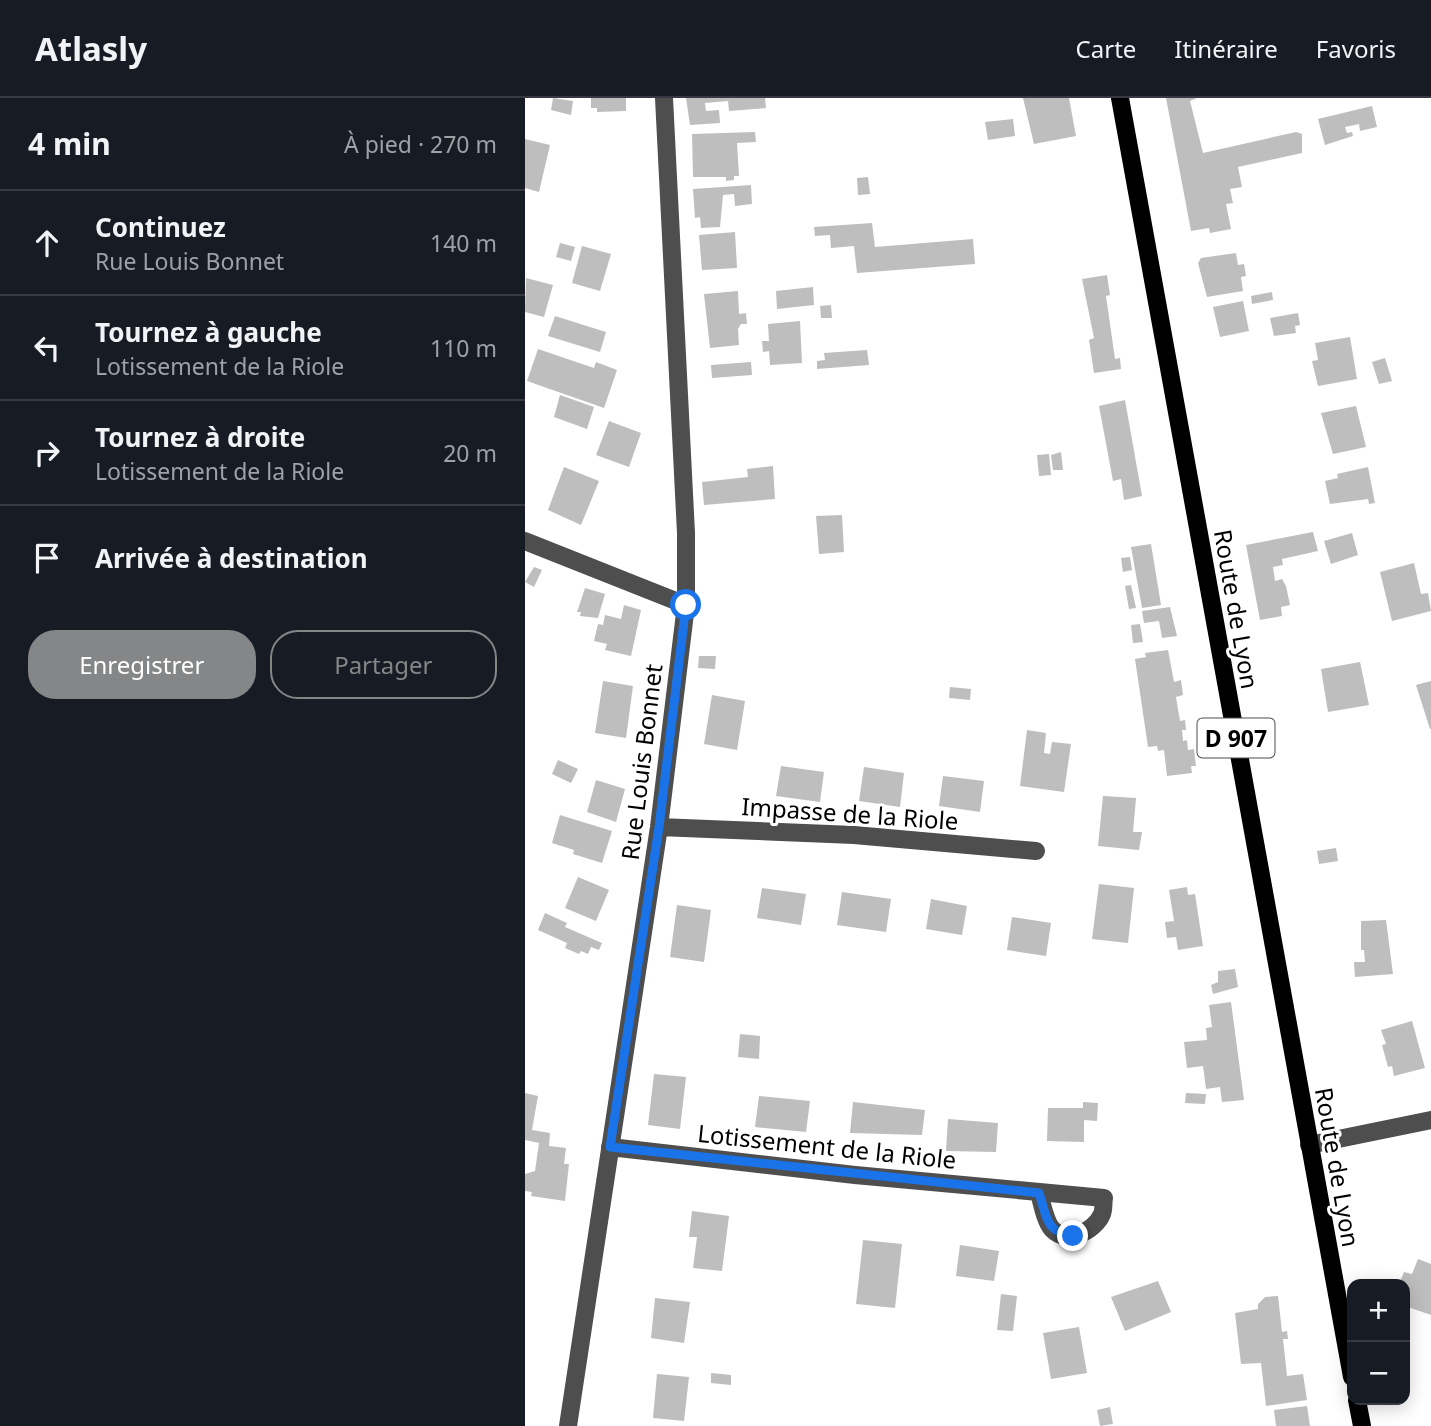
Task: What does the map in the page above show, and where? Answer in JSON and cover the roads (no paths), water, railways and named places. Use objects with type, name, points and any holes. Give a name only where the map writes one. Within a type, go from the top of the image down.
[{"type":"main road","name":"Route de Lyon","points":[[1120,98],[1347,1350]]},
{"type":"main road","points":[[1358,1405],[1361,1426]]},
{"type":"street","name":"Rue Louis Bonnet","points":[[568,1426],[659,827],[686,605],[686,533],[664,98]]},
{"type":"street","points":[[525,541],[686,605]]},
{"type":"street","name":"Impasse de la Riole","points":[[659,827],[855,835],[1037,851]]},
{"type":"street","points":[[1309,1144],[1431,1120]]},
{"type":"street","name":"Lotissement de la Riole","points":[[610,1147],[1039,1193]]}]
